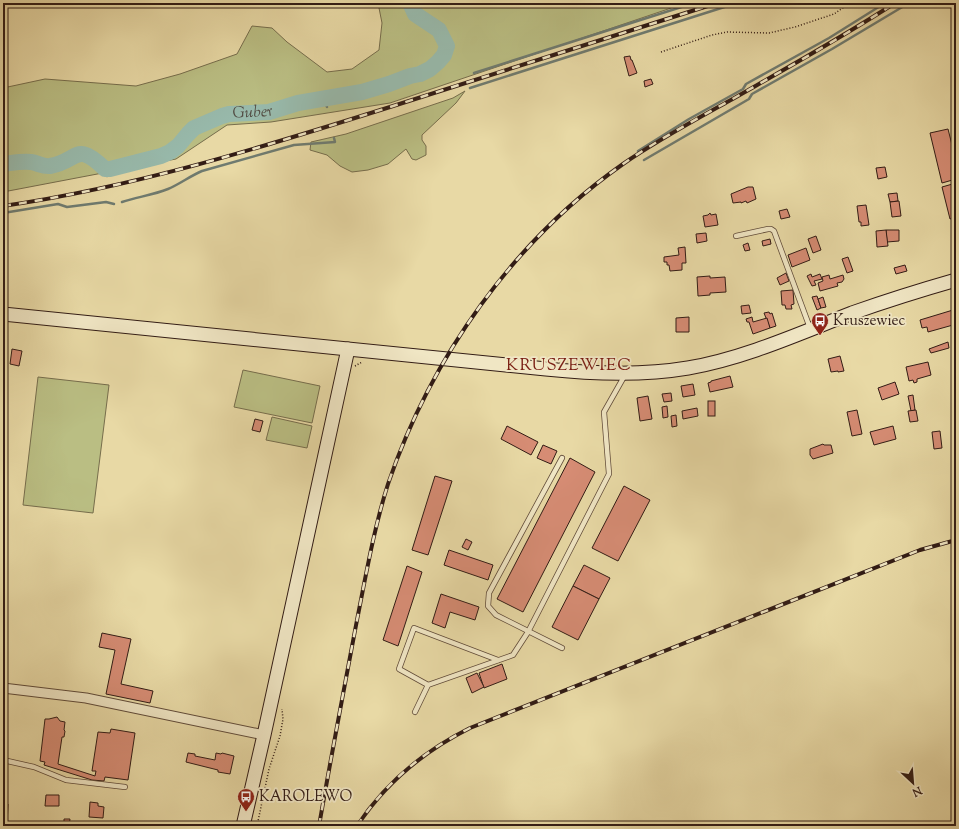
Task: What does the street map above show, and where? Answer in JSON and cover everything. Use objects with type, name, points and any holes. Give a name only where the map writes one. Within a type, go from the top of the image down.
[{"type":"main road","points":[[3,314],[566,371],[626,374],[682,369],[716,362],[768,346],[879,304],[956,280]]},
{"type":"main road","points":[[243,826],[348,349]]},
{"type":"street","points":[[3,688],[86,698],[264,734]]},
{"type":"lane","points":[[736,236],[768,229],[772,229],[774,231],[810,330]]},
{"type":"lane","points":[[415,712],[428,684],[513,654],[528,632],[609,474],[604,412],[626,374]]},
{"type":"lane","points":[[562,458],[489,593],[488,606],[496,615],[562,648]]},
{"type":"lane","points":[[428,684],[399,668],[414,628],[498,660]]},
{"type":"lane","points":[[3,760],[34,767],[66,780],[125,787]]},
{"type":"path","points":[[661,52],[712,35],[727,32],[769,33],[795,27],[834,14],[850,3]]},
{"type":"path","points":[[257,826],[269,769],[280,736],[283,719],[281,704]]},
{"type":"green space","points":[[378,3],[686,3],[390,103],[271,122],[227,125],[176,159],[3,192],[3,88],[45,79],[136,86],[180,74],[237,54],[252,26],[272,28],[287,42],[327,72],[352,69],[379,50],[382,23]]},
{"type":"green space","points":[[465,91],[456,103],[422,135],[422,140],[426,146],[426,155],[416,160],[412,159],[406,149],[388,164],[368,170],[352,172],[340,166],[327,155],[310,150],[311,142],[346,134],[453,98]]},
{"type":"green space","points":[[243,370],[320,386],[312,423],[234,407]]},
{"type":"green space","points":[[38,377],[109,385],[93,513],[23,505]]},
{"type":"green space","points":[[272,417],[312,426],[307,448],[266,440]]},
{"type":"building","points":[[630,56],[637,73],[629,76],[624,57]]},
{"type":"building","points":[[651,79],[653,84],[645,87],[644,81]]},
{"type":"building","points":[[948,129],[956,161],[956,179],[942,183],[930,133]]},
{"type":"building","points":[[885,167],[887,177],[878,179],[876,168]]},
{"type":"building","points":[[956,183],[956,217],[950,219],[942,187]]},
{"type":"building","points":[[748,187],[753,187],[756,199],[747,203],[746,201],[741,203],[733,203],[731,194]]},
{"type":"building","points":[[897,193],[898,201],[890,202],[888,194]]},
{"type":"building","points":[[899,201],[901,216],[892,217],[890,202]]},
{"type":"building","points":[[866,205],[869,225],[861,226],[857,206]]},
{"type":"building","points":[[787,209],[790,217],[781,219],[779,211]]},
{"type":"building","points":[[710,213],[711,215],[716,214],[718,225],[705,227],[703,216]]},
{"type":"building","points":[[886,230],[899,230],[899,241],[887,242]]},
{"type":"building","points":[[886,230],[888,246],[877,247],[876,231]]},
{"type":"building","points":[[706,233],[707,241],[697,243],[696,234]]},
{"type":"building","points":[[816,236],[821,250],[813,253],[808,239]]},
{"type":"building","points":[[770,239],[771,244],[763,246],[762,241]]},
{"type":"building","points":[[748,243],[750,250],[745,251],[743,245]]},
{"type":"building","points":[[685,247],[686,263],[682,263],[682,270],[670,271],[667,262],[664,262],[664,257],[679,255],[678,248]]},
{"type":"building","points":[[806,248],[810,260],[792,267],[788,255]]},
{"type":"building","points":[[848,257],[853,271],[847,273],[842,259]]},
{"type":"building","points":[[905,265],[907,271],[896,274],[894,268]]},
{"type":"building","points":[[786,273],[789,281],[780,285],[777,278]]},
{"type":"building","points":[[811,274],[812,277],[820,274],[822,279],[814,281],[816,285],[812,286],[807,276]]},
{"type":"building","points":[[829,275],[830,279],[843,275],[844,279],[842,282],[837,283],[838,286],[820,291],[818,283],[823,281],[822,277]]},
{"type":"building","points":[[710,276],[710,278],[725,277],[726,292],[710,293],[710,295],[698,296],[697,277]]},
{"type":"building","points":[[793,290],[794,304],[791,305],[792,309],[786,309],[785,305],[782,305],[781,291]]},
{"type":"building","points":[[817,296],[821,308],[817,310],[812,297]]},
{"type":"building","points":[[823,297],[826,307],[821,308],[818,299]]},
{"type":"building","points":[[749,305],[751,313],[742,314],[741,306]]},
{"type":"building","points":[[953,310],[956,319],[956,327],[954,328],[953,325],[928,332],[927,327],[922,328],[920,320]]},
{"type":"building","points":[[769,312],[770,314],[772,313],[776,326],[770,328],[764,313]]},
{"type":"building","points":[[689,317],[689,332],[676,332],[676,318]]},
{"type":"building","points":[[752,317],[753,322],[767,318],[770,328],[753,334],[749,322],[747,322],[746,319]]},
{"type":"building","points":[[948,342],[949,348],[931,353],[929,349]]},
{"type":"building","points":[[12,349],[22,351],[19,366],[10,364]]},
{"type":"building","points":[[840,356],[844,371],[831,372],[828,359]]},
{"type":"building","points":[[928,362],[931,375],[917,379],[917,382],[914,383],[913,380],[909,381],[906,367]]},
{"type":"building","points":[[730,376],[733,387],[710,392],[708,383]]},
{"type":"building","points":[[895,382],[899,394],[882,400],[878,388]]},
{"type":"building","points":[[693,384],[695,395],[683,397],[681,386]]},
{"type":"building","points":[[671,393],[672,401],[664,402],[662,394]]},
{"type":"building","points":[[913,395],[915,410],[911,411],[908,396]]},
{"type":"building","points":[[3,396],[6,397],[3,419]]},
{"type":"building","points":[[648,396],[652,419],[640,421],[637,398]]},
{"type":"building","points":[[708,401],[715,401],[715,416],[708,416]]},
{"type":"building","points":[[667,406],[668,417],[663,418],[662,407]]},
{"type":"building","points":[[697,408],[698,416],[683,419],[682,411]]},
{"type":"building","points":[[857,410],[862,434],[852,436],[847,412]]},
{"type":"building","points":[[916,410],[918,421],[910,422],[908,411]]},
{"type":"building","points":[[676,415],[677,426],[672,427],[671,416]]},
{"type":"building","points":[[255,419],[263,421],[260,432],[252,430]]},
{"type":"building","points":[[507,426],[538,442],[531,455],[501,439]]},
{"type":"building","points":[[893,426],[896,439],[874,445],[870,432]]},
{"type":"building","points":[[940,431],[942,448],[934,449],[932,432]]},
{"type":"building","points":[[823,444],[831,445],[833,453],[813,459],[810,455],[810,449]]},
{"type":"building","points":[[543,445],[557,451],[551,464],[537,458]]},
{"type":"building","points":[[570,458],[595,472],[523,612],[497,599]]},
{"type":"building","points":[[435,476],[452,481],[428,555],[412,550]]},
{"type":"building","points":[[624,486],[650,500],[618,561],[592,548]]},
{"type":"building","points":[[466,539],[472,542],[468,550],[462,547]]},
{"type":"building","points":[[449,550],[493,565],[488,580],[444,565]]},
{"type":"building","points":[[584,565],[610,578],[599,599],[573,586]]},
{"type":"building","points":[[407,566],[422,572],[398,646],[383,640]]},
{"type":"building","points":[[573,586],[599,599],[578,640],[552,627]]},
{"type":"building","points":[[441,594],[479,607],[475,620],[450,612],[445,628],[432,623]]},
{"type":"building","points":[[102,633],[131,639],[121,684],[153,691],[150,703],[106,694],[115,650],[99,647]]},
{"type":"building","points":[[502,664],[507,679],[484,688],[479,673]]},
{"type":"building","points":[[477,673],[484,687],[472,693],[466,678]]},
{"type":"building","points":[[57,717],[60,721],[65,722],[64,737],[62,737],[58,764],[95,776],[96,771],[92,771],[98,732],[110,733],[111,729],[135,733],[128,780],[105,777],[104,781],[92,780],[44,765],[45,762],[40,761],[45,719]]},
{"type":"building","points":[[188,753],[215,760],[216,753],[234,756],[230,774],[218,772],[218,770],[186,762]]},
{"type":"building","points":[[46,795],[59,795],[59,806],[45,806]]},
{"type":"building","points":[[90,802],[98,803],[98,806],[104,807],[103,818],[89,817]]},
{"type":"building","points":[[3,804],[8,804],[7,826],[3,826]]},
{"type":"building","points":[[64,819],[70,819],[69,826],[64,826]]},
{"type":"waterway","name":"Guber","points":[[3,164],[34,162],[45,166],[50,166],[59,164],[82,154],[95,160],[105,169],[110,169],[161,156],[170,152],[178,146],[194,128],[222,116],[229,114],[269,112],[298,103],[362,92],[420,74],[430,69],[438,62],[444,55],[447,46],[439,30],[415,14],[410,3]]},
{"type":"waterway","points":[[474,73],[694,3]]},
{"type":"waterway","points":[[470,88],[737,3]]},
{"type":"waterway","points":[[638,151],[689,119],[743,89],[746,84],[829,38],[885,3]]},
{"type":"waterway","points":[[644,160],[749,99],[752,94],[909,3]]},
{"type":"waterway","points":[[323,99],[327,107]]},
{"type":"waterway","points":[[122,202],[168,189],[202,171],[294,145],[335,142],[334,138]]},
{"type":"waterway","name":"Guber","points":[[105,169],[107,176]]},
{"type":"waterway","points":[[3,213],[58,204],[67,207],[106,202],[114,204]]},
{"type":"railway","points":[[3,206],[52,198],[150,177],[247,151],[717,3]]},
{"type":"railway","points":[[319,826],[367,569],[374,535],[388,484],[406,437],[427,392],[452,348],[480,306],[512,266],[546,229],[583,195],[623,164],[662,139],[813,53],[895,3]]},
{"type":"railway","points":[[357,826],[380,795],[407,769],[437,747],[470,728],[920,550],[956,540]]},
{"type":"place","name":"Kruszewiec","points":[[820,336]]},
{"type":"place","name":"KAROLEWO","points":[[246,812]]},
{"type":"district","name":"KRUSZEWIEC","points":[[569,366]]}]
